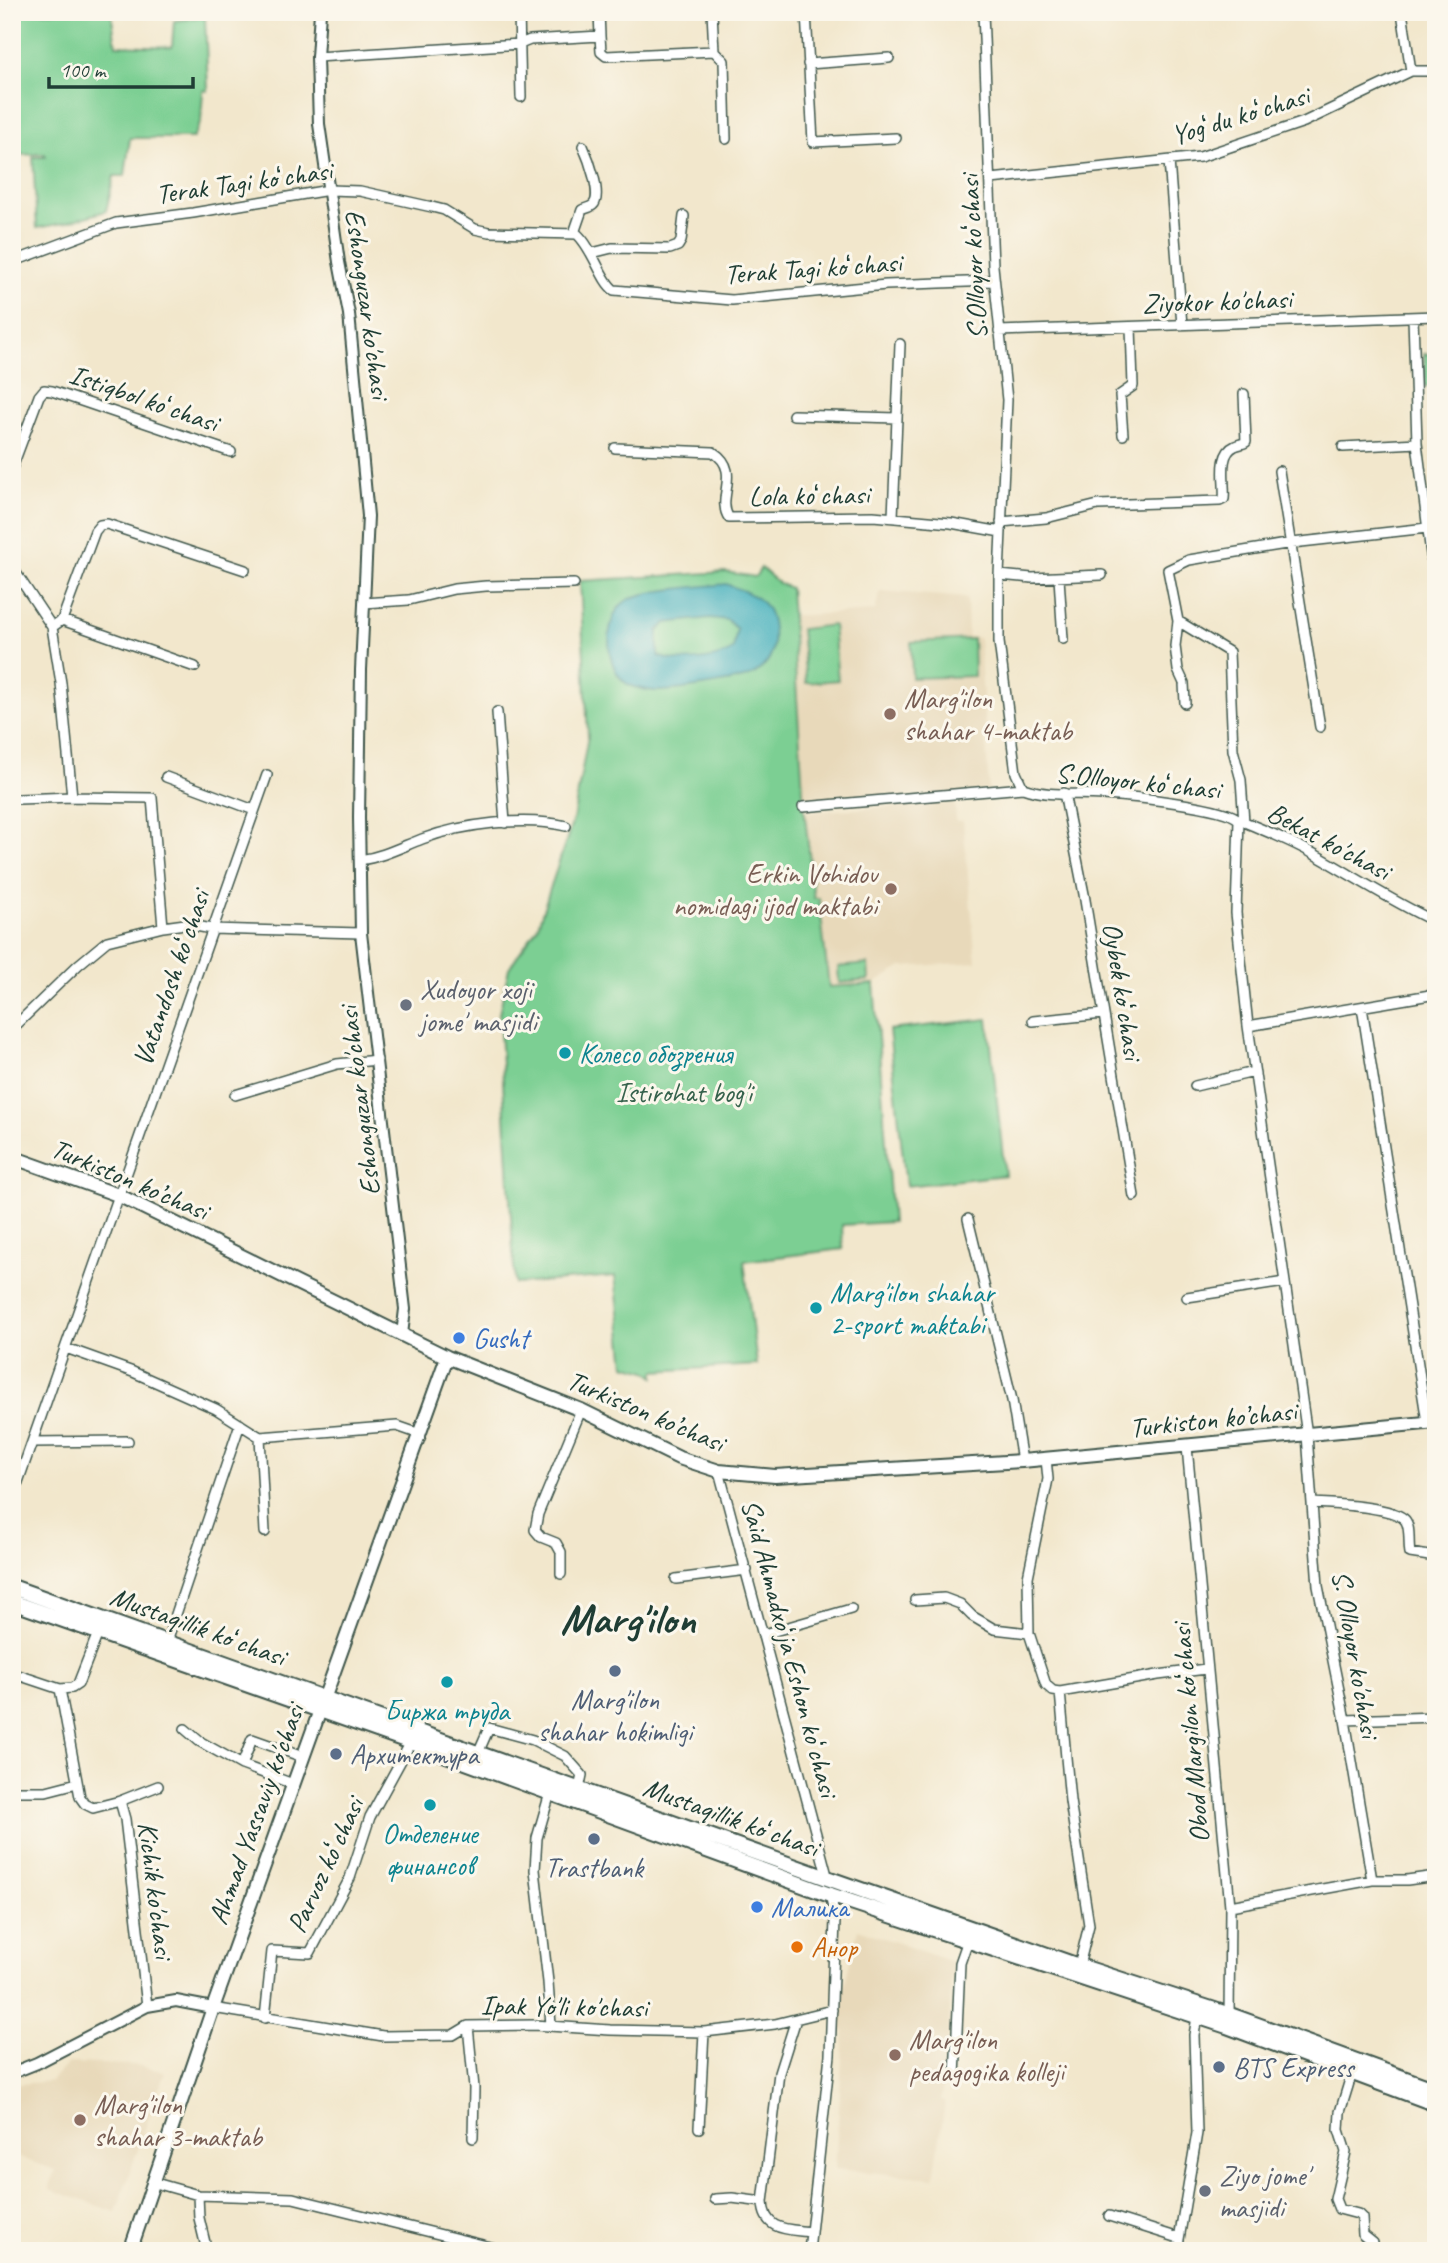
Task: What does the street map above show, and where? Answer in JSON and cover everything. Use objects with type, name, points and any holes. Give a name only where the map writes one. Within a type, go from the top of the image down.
[{"type":"main road","name":"Turkiston ko’chasi","points":[[12,1157],[118,1195],[447,1357],[581,1410],[679,1458],[719,1471],[775,1476],[1022,1461],[1431,1422]]},
{"type":"main road","name":"Ahmad Yassaviy ko'chasi","points":[[130,2251],[213,2008],[447,1357]]},
{"type":"main road","name":"Mustaqillik koʻchasi","points":[[12,1587],[167,1641],[411,1742],[830,1895],[1197,2017],[1228,2021],[1352,2073],[1436,2104]]},
{"type":"main road","name":"Mustaqillik koʻchasi","points":[[12,1602],[98,1633],[478,1753],[1228,2021],[1436,2090]]},
{"type":"street","name":"Eshonguzar ko'chasi","points":[[320,12],[317,57],[319,124],[349,314],[366,471],[368,516],[359,818],[362,933],[405,1309],[402,1335]]},
{"type":"street","points":[[519,12],[521,97]]},
{"type":"street","points":[[599,12],[601,52],[606,56],[714,51]]},
{"type":"street","points":[[712,12],[714,51],[724,61],[726,139]]},
{"type":"street","points":[[806,12],[813,142],[897,138]]},
{"type":"street","name":"S.Olloyor koʻchasi","points":[[983,12],[994,281],[1007,400],[999,575],[999,642],[1016,773],[1023,788],[1037,793],[1105,795],[1206,807],[1231,813],[1241,821],[1236,913],[1248,1026],[1307,1435]]},
{"type":"street","points":[[1402,12],[1411,71]]},
{"type":"street","points":[[317,57],[600,36]]},
{"type":"street","points":[[808,64],[889,58]]},
{"type":"street","name":"Yogʻdu koʻchasi","points":[[991,179],[1200,157],[1304,122],[1411,71],[1436,71]]},
{"type":"street","points":[[574,233],[582,210],[592,205],[595,200],[594,179],[583,146]]},
{"type":"street","points":[[1169,161],[1182,325]]},
{"type":"street","name":"Terak Tagi koʻchasi","points":[[12,262],[116,223],[329,190],[360,191],[444,210],[475,229],[489,232],[574,233],[592,253],[608,285],[614,290],[732,300],[886,285],[994,281]]},
{"type":"street","points":[[592,253],[612,248],[675,248],[681,241],[684,216]]},
{"type":"street","name":"Ziyokor ko'chasi","points":[[999,331],[1436,316]]},
{"type":"street","points":[[1413,317],[1417,443],[1436,594]]},
{"type":"street","points":[[1123,435],[1120,395],[1133,386],[1131,327]]},
{"type":"street","name":"Lola koʻchasi","points":[[893,517],[900,344]]},
{"type":"street","name":"Istiqbol koʻchasi","points":[[12,468],[38,396],[44,390],[230,452]]},
{"type":"street","name":"Lola koʻchasi","points":[[615,447],[713,452],[722,458],[727,467],[726,511],[730,518],[893,517],[1001,527],[1046,519],[1098,505],[1224,499],[1224,464],[1228,452],[1234,446],[1246,442],[1244,394]]},
{"type":"street","points":[[793,415],[897,418]]},
{"type":"street","points":[[1343,447],[1417,443]]},
{"type":"street","points":[[1279,471],[1320,727]]},
{"type":"street","points":[[52,627],[62,620],[95,531],[100,525],[107,524],[245,570]]},
{"type":"street","points":[[1185,703],[1184,683],[1178,670],[1175,646],[1178,621],[1168,570],[1189,560],[1292,543],[1427,528]]},
{"type":"street","points":[[12,567],[52,627],[61,683],[72,797]]},
{"type":"street","points":[[999,575],[1059,578],[1102,575]]},
{"type":"street","points":[[1059,578],[1063,639]]},
{"type":"street","points":[[364,603],[409,600],[464,588],[574,584]]},
{"type":"street","points":[[62,620],[195,667]]},
{"type":"street","points":[[1178,621],[1229,652],[1233,750],[1241,780],[1241,821]]},
{"type":"street","points":[[498,712],[505,822]]},
{"type":"street","name":"Vatandosh koʻchasi","points":[[12,1499],[267,775]]},
{"type":"street","points":[[166,777],[254,810]]},
{"type":"street","points":[[803,807],[1023,788]]},
{"type":"street","name":"Oybek koʻchasi","points":[[1064,793],[1084,894],[1134,1196]]},
{"type":"street","points":[[19,799],[152,798],[163,926]]},
{"type":"street","name":"Bekat ko'chasi","points":[[1241,821],[1259,826],[1311,852],[1397,904],[1436,922]]},
{"type":"street","points":[[360,860],[377,858],[438,834],[505,822],[549,822],[566,826]]},
{"type":"street","points":[[12,1029],[78,965],[107,941],[163,926],[185,924],[212,929],[362,933]]},
{"type":"street","points":[[1248,1026],[1436,994]]},
{"type":"street","points":[[1362,1007],[1431,1422]]},
{"type":"street","points":[[1033,1021],[1103,1014]]},
{"type":"street","points":[[235,1095],[337,1064],[377,1059]]},
{"type":"street","points":[[1195,1086],[1254,1072]]},
{"type":"street","points":[[968,1219],[1012,1400],[1022,1461]]},
{"type":"street","points":[[1187,1297],[1285,1282]]},
{"type":"street","points":[[66,1348],[133,1372],[216,1409],[260,1437],[397,1426],[420,1434]]},
{"type":"street","points":[[561,1574],[561,1552],[556,1543],[541,1537],[536,1530],[538,1514],[581,1410]]},
{"type":"street","points":[[167,1641],[240,1424]]},
{"type":"street","name":"S. Olloyor ko'chasi","points":[[1307,1435],[1318,1586],[1345,1720],[1372,1880]]},
{"type":"street","points":[[260,1437],[265,1532]]},
{"type":"street","points":[[32,1442],[128,1441]]},
{"type":"street","name":"Obod Margilon koʻchasi","points":[[1187,1447],[1230,1906],[1228,2021]]},
{"type":"street","points":[[1046,1459],[1048,1479],[1028,1577],[1030,1633],[1046,1685],[1053,1691],[1060,1692],[1206,1669]]},
{"type":"street","name":"Said Ahmadxoʻja Eshon koʻchasi","points":[[719,1471],[764,1634],[827,1878],[835,1920],[832,2010],[820,2167],[809,2251]]},
{"type":"street","points":[[1312,1503],[1352,1505],[1400,1517],[1407,1524],[1410,1553],[1436,1557]]},
{"type":"street","points":[[677,1579],[747,1570]]},
{"type":"street","points":[[915,1600],[944,1598],[960,1604],[972,1616],[994,1629],[1030,1633]]},
{"type":"street","points":[[764,1634],[851,1609]]},
{"type":"street","points":[[12,1673],[60,1689],[72,1688],[78,1684],[98,1633]]},
{"type":"street","name":"Kichik ko'chasi","points":[[60,1689],[82,1801],[90,1807],[120,1801],[129,1847],[147,2006]]},
{"type":"street","points":[[1060,1692],[1070,1801],[1089,1925],[1079,1966]]},
{"type":"street","points":[[1345,1720],[1436,1717]]},
{"type":"street","points":[[478,1753],[489,1728],[533,1740],[565,1756],[582,1775],[579,1789]]},
{"type":"street","points":[[184,1729],[198,1741],[243,1765],[293,1784]]},
{"type":"street","points":[[243,1765],[252,1739],[303,1757]]},
{"type":"street","name":"Parvoz koʻchasi","points":[[265,2018],[272,1951],[310,1952],[350,1878],[370,1817],[411,1742]]},
{"type":"street","points":[[12,1791],[46,1791],[77,1783]]},
{"type":"street","points":[[120,1801],[158,1786]]},
{"type":"street","points":[[550,1793],[542,1813],[537,1838],[535,1870],[551,2026]]},
{"type":"street","points":[[1230,1906],[1372,1880],[1407,1880],[1436,1876]]},
{"type":"street","points":[[955,2077],[960,1963],[968,1940]]},
{"type":"street","points":[[12,2073],[37,2063],[147,2006],[176,2001],[213,2008]]},
{"type":"street","name":"Ipak Yo'li ko'chasi","points":[[213,2008],[383,2036],[453,2035],[468,2026],[551,2026],[704,2032],[796,2019],[832,2010]]},
{"type":"street","points":[[1177,2251],[1197,2133],[1194,2035],[1197,2017]]},
{"type":"street","points":[[796,2019],[779,2073],[763,2215],[766,2220],[784,2229],[810,2232]]},
{"type":"street","points":[[468,2026],[474,2088],[473,2138]]},
{"type":"street","points":[[699,2128],[704,2032]]},
{"type":"street","points":[[1352,2073],[1340,2112],[1339,2130],[1346,2152],[1335,2199],[1339,2209],[1358,2214],[1362,2218],[1363,2235],[1373,2242]]},
{"type":"street","points":[[152,2182],[198,2195],[293,2198],[507,2251]]},
{"type":"street","points":[[198,2195],[199,2218],[207,2251]]},
{"type":"street","points":[[715,2199],[763,2202]]},
{"type":"street","points":[[1109,2216],[1179,2238]]},
{"type":"shaded area","name":"Marg'ilon shahar 4-maktab","points":[[880,591],[967,598],[968,636],[979,638],[989,791],[801,803],[790,616],[875,611]]},
{"type":"shaded area","name":"Erkin Vohidov nomidagi ijod maktabi","points":[[955,803],[956,821],[963,821],[976,962],[902,967],[874,984],[829,987],[819,898],[814,899],[805,812]]},
{"type":"shaded area","name":"Marg'ilon pedagogika kolleji","points":[[858,1929],[952,1962],[947,2081],[943,2082],[941,2101],[945,2102],[934,2178],[835,2169],[844,2030],[834,2029]]},
{"type":"shaded area","name":"Marg'ilon shahar 3-maktab","points":[[69,2063],[136,2065],[165,2072],[116,2212],[49,2189],[56,2170],[12,2155],[12,2085],[51,2081]]},
{"type":"green space","points":[[12,12],[111,12],[116,45],[172,47],[174,21],[205,17],[208,91],[203,90],[201,121],[193,138],[130,138],[125,176],[114,176],[106,211],[37,228],[33,157],[46,157],[45,154],[12,155]]},
{"type":"green space","points":[[1424,354],[1436,354],[1436,387],[1425,387]]},
{"type":"green space","name":"Istirohat bog'i","points":[[761,568],[780,584],[790,588],[804,807],[814,898],[819,898],[829,987],[874,984],[892,1222],[842,1225],[843,1249],[744,1261],[757,1365],[655,1371],[655,1377],[647,1371],[625,1365],[615,1276],[515,1284],[499,1014],[509,968],[537,928],[573,820],[588,736],[580,581],[726,572],[755,577]]},
{"type":"green space","points":[[833,625],[838,680],[806,683],[801,629]]},
{"type":"green space","points":[[973,639],[974,676],[912,678],[911,642]]},
{"type":"green space","points":[[868,964],[869,980],[839,983],[838,967]]},
{"type":"green space","points":[[988,1019],[1005,1175],[906,1186],[889,1030]]},
{"type":"water","points":[[726,584],[759,600],[767,608],[772,622],[773,638],[769,659],[762,667],[754,674],[737,680],[663,691],[635,687],[621,678],[615,668],[609,644],[613,619],[626,601],[674,589]],"holes":[[[710,618],[727,620],[737,629],[733,650],[716,657],[696,660],[675,660],[658,656],[658,631],[666,623]]]},
{"type":"place","name":"Marg'ilon shahar 4-maktab","points":[[890,714]]},
{"type":"place","name":"Erkin Vohidov nomidagi ijod maktabi","points":[[891,889]]},
{"type":"place","name":"Xudoyor xoji jome' masjidi","points":[[406,1005]]},
{"type":"place","name":"Колесо обозрения","points":[[565,1053]]},
{"type":"place","name":"Marg'ilon shahar 2-sport maktabi","points":[[816,1308]]},
{"type":"place","name":"Gusht","points":[[459,1338]]},
{"type":"place","name":"Marg'ilon shahar hokimligi","points":[[615,1671]]},
{"type":"place","name":"Биржа труда","points":[[447,1682]]},
{"type":"place","name":"Архитектура","points":[[336,1754]]},
{"type":"place","name":"Отделение финансов","points":[[430,1805]]},
{"type":"place","name":"Trastbank","points":[[594,1839]]},
{"type":"place","name":"Малика","points":[[757,1907]]},
{"type":"place","name":"Анор","points":[[797,1947]]},
{"type":"place","name":"Marg'ilon pedagogika kolleji","points":[[895,2055]]},
{"type":"place","name":"BTS Express","points":[[1219,2067]]},
{"type":"place","name":"Marg'ilon shahar 3-maktab","points":[[80,2120]]},
{"type":"place","name":"Ziyo jome' masjidi","points":[[1205,2191]]},
{"type":"district","name":"Marg'ilon","points":[[628,1619]]}]
